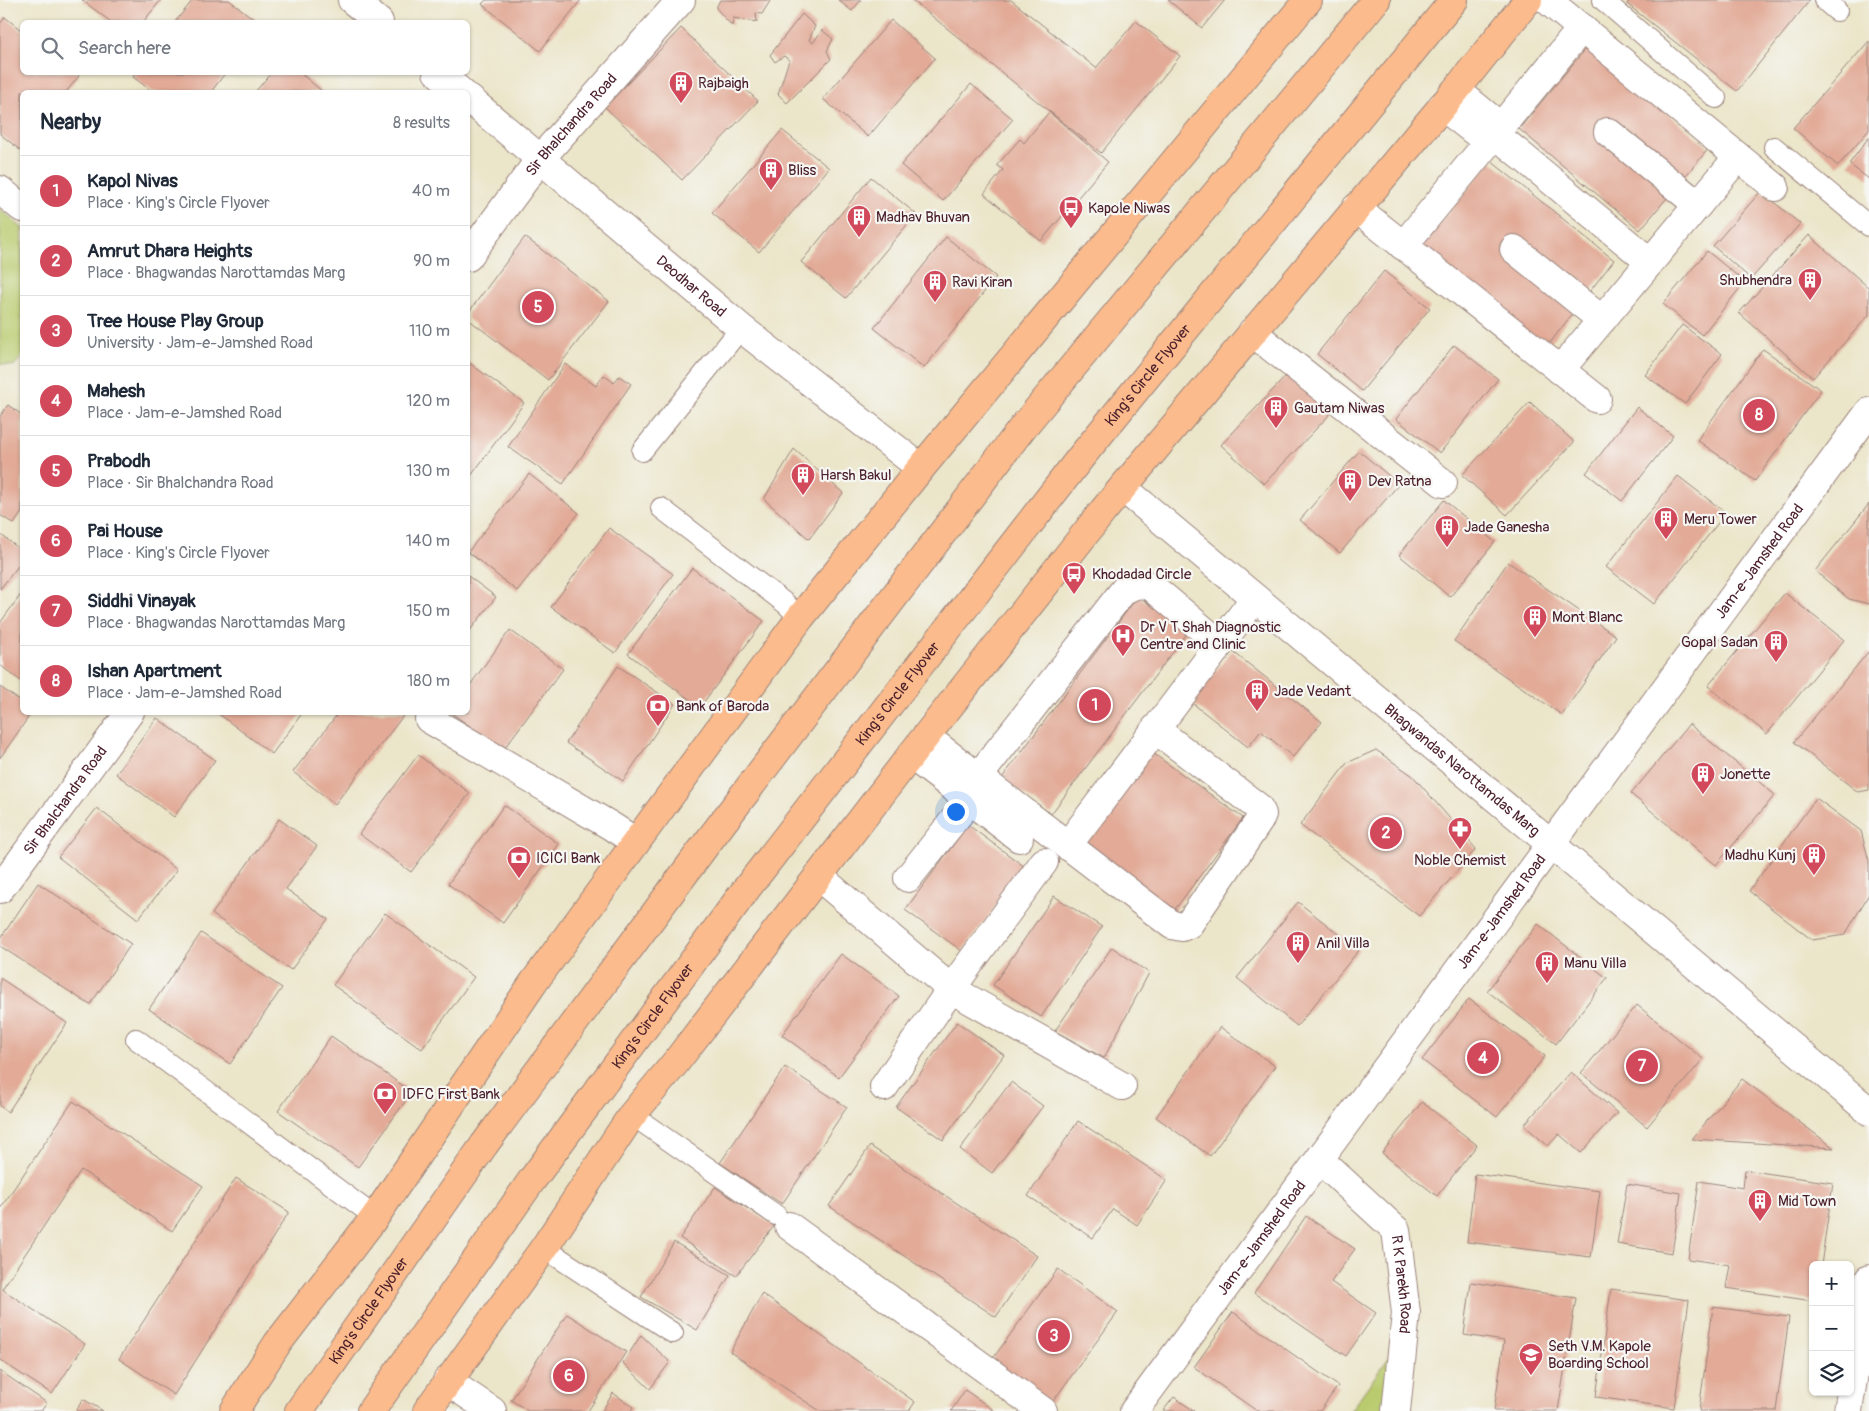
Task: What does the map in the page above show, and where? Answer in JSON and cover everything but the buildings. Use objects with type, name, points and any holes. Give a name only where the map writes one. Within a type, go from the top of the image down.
[{"type":"highway","points":[[234,1411],[278,1344],[375,1217],[534,982],[800,618],[921,468],[1308,0]]},
{"type":"highway","name":"King's Circle Flyover","points":[[299,1411],[496,1129],[710,839],[1023,427],[1376,0]]},
{"type":"highway","name":"King's Circle Flyover","points":[[371,1411],[532,1180],[748,888],[1081,457],[1454,0]]},
{"type":"highway","points":[[427,1411],[544,1248],[632,1115],[676,1062],[918,746],[1102,511],[1449,98],[1528,0]]},
{"type":"street","points":[[352,0],[376,20]]},
{"type":"street","name":"Sir Bhalchandra Road","points":[[470,254],[540,160],[681,0]]},
{"type":"street","points":[[1547,0],[1775,187]]},
{"type":"street","points":[[1403,246],[1582,28]]},
{"type":"street","points":[[441,75],[459,90]]},
{"type":"street","points":[[1449,98],[1650,262]]},
{"type":"street","name":"Deodhar Road","points":[[470,100],[741,328],[921,468]]},
{"type":"street","points":[[1608,132],[1698,205]]},
{"type":"street","points":[[1560,370],[1738,157]]},
{"type":"street","points":[[0,190],[20,206]]},
{"type":"street","points":[[1356,208],[1597,399]]},
{"type":"street","points":[[1514,249],[1602,320]]},
{"type":"street","points":[[1252,332],[1443,483]]},
{"type":"street","name":"Jam-e-Jamshed Road","points":[[1134,1411],[1869,412]]},
{"type":"street","name":"Bhagwandas Narottamdas Marg","points":[[1123,488],[1869,1112]]},
{"type":"street","points":[[908,878],[1124,590],[1139,584],[1152,586],[1220,644]]},
{"type":"street","points":[[1067,846],[1254,598]]},
{"type":"street","name":"Sir Bhalchandra Road","points":[[0,889],[128,715]]},
{"type":"street","points":[[430,719],[636,842]]},
{"type":"street","points":[[918,746],[974,788],[1067,846],[1172,925],[1182,927],[1189,924],[1262,814],[1258,807],[1155,729]]},
{"type":"street","points":[[974,788],[1019,838]]},
{"type":"street","points":[[884,1087],[951,990],[1044,862]]},
{"type":"street","points":[[818,876],[951,990],[1122,1086]]},
{"type":"street","name":"R K Parekh Road","points":[[1320,1160],[1396,1230],[1406,1313],[1396,1411]]},
{"type":"street","points":[[782,1220],[1043,1411]]},
{"type":"street","points":[[1855,1407],[1869,1279]]},
{"type":"street","points":[[447,1381],[492,1411]]},
{"type":"lane","points":[[1602,0],[1716,98]]},
{"type":"lane","points":[[1774,147],[1869,226]]},
{"type":"lane","points":[[642,451],[741,328]]},
{"type":"lane","points":[[661,508],[786,604],[800,618]]},
{"type":"lane","points":[[136,1039],[375,1217]]},
{"type":"lane","points":[[632,1115],[782,1220]]},
{"type":"lane","points":[[544,1248],[673,1334]]},
{"type":"green space","points":[[0,209],[20,226],[20,359],[14,366],[0,364]]},
{"type":"green space","points":[[1409,1330],[1398,1411],[1350,1411]]},
{"type":"place","name":"Rajbaigh","points":[[681,104]]},
{"type":"place","name":"Bliss","points":[[771,191]]},
{"type":"place","name":"Kapole Niwas","points":[[1071,229]]},
{"type":"place","name":"Madhav Bhuvan","points":[[859,238]]},
{"type":"place","name":"Shubhendra","points":[[1810,301]]},
{"type":"place","name":"Ravi Kiran","points":[[935,303]]},
{"type":"place","name":"Prabodh","points":[[538,307]]},
{"type":"place","name":"Ishan Apartment","points":[[1759,415]]},
{"type":"place","name":"Gautam Niwas","points":[[1276,429]]},
{"type":"place","name":"Harsh Bakul","points":[[803,496]]},
{"type":"place","name":"Dev Ratna","points":[[1350,502]]},
{"type":"place","name":"Meru Tower","points":[[1666,540]]},
{"type":"place","name":"Jade Ganesha","points":[[1447,548]]},
{"type":"place","name":"Khodadad Circle","points":[[1074,595]]},
{"type":"place","name":"Mont Blanc","points":[[1535,638]]},
{"type":"place","name":"Dr V T Shah Diagnostic Centre and Clinic","points":[[1123,657]]},
{"type":"place","name":"Gopal Sadan","points":[[1776,663]]},
{"type":"place","name":"Kapol Nivas","points":[[1095,705]]},
{"type":"place","name":"Jade Vedant","points":[[1257,712]]},
{"type":"place","name":"Bank of Baroda","points":[[658,727]]},
{"type":"place","name":"Jonette","points":[[1703,795]]},
{"type":"place","name":"Amrut Dhara Heights","points":[[1386,833]]},
{"type":"place","name":"Noble Chemist","points":[[1460,850]]},
{"type":"place","name":"Madhu Kunj","points":[[1814,876]]},
{"type":"place","name":"ICICI Bank","points":[[519,879]]},
{"type":"place","name":"Anil Villa","points":[[1298,964]]},
{"type":"place","name":"Manu Villa","points":[[1547,984]]},
{"type":"place","name":"Mahesh","points":[[1483,1058]]},
{"type":"place","name":"Siddhi Vinayak","points":[[1642,1066]]},
{"type":"place","name":"IDFC First Bank","points":[[385,1115]]},
{"type":"place","name":"Mid Town","points":[[1760,1222]]},
{"type":"place","name":"Tree House Play Group","points":[[1054,1336]]},
{"type":"place","name":"Pai House","points":[[569,1376]]},
{"type":"place","name":"Seth V.M. Kapole Boarding School","points":[[1531,1376]]}]
